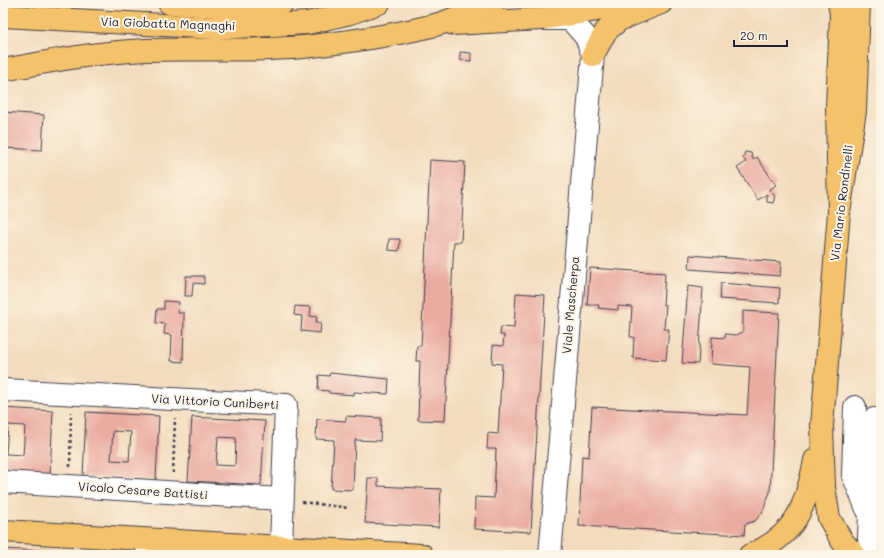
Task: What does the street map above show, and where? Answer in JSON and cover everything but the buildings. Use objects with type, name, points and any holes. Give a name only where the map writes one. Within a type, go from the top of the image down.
[{"type":"main road","name":"Via Giobatta Magnaghi","points":[[169,3],[232,7],[283,3]]},
{"type":"main road","name":"Via Giobatta Magnaghi","points":[[3,16],[217,28],[308,23],[350,13],[379,3]]},
{"type":"main road","points":[[436,25],[478,7],[494,3]]},
{"type":"main road","points":[[3,70],[71,57],[146,50],[239,50],[303,47],[359,40],[436,25],[541,19],[642,3]]},
{"type":"main road","points":[[593,55],[606,31],[619,20],[661,3]]},
{"type":"main road","name":"Via Mario Rondinelli","points":[[854,3],[840,14],[836,108],[838,212],[822,426],[824,487],[829,518],[842,541],[855,555]]},
{"type":"main road","name":"Via Mario Rondinelli","points":[[750,555],[764,549],[785,534],[799,515],[810,486],[822,426]]},
{"type":"main road","points":[[3,531],[148,547],[281,547],[330,552],[422,555]]},
{"type":"street","points":[[541,19],[570,19],[586,37],[593,55]]},
{"type":"street","name":"Viale Mascherpa","points":[[550,555],[593,55]]},
{"type":"street","name":"Via Vittorio Cuniberti","points":[[3,390],[286,405],[281,547]]},
{"type":"street","points":[[855,407],[853,475],[870,515]]},
{"type":"street","points":[[870,555],[874,419],[881,419]]},
{"type":"street","name":"Vicolo Cesare Battisti","points":[[3,482],[282,499]]},
{"type":"path","points":[[69,486],[72,394]]},
{"type":"path","points":[[172,493],[175,400]]},
{"type":"path","points":[[282,499],[349,508]]}]
